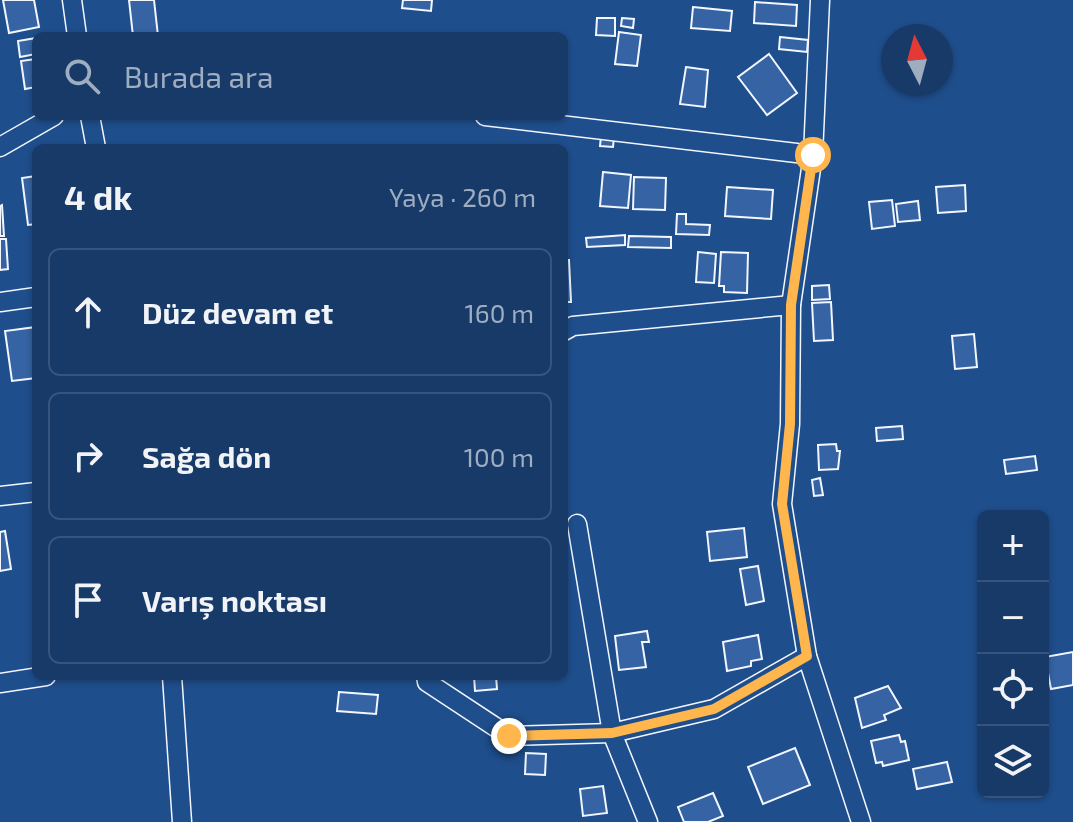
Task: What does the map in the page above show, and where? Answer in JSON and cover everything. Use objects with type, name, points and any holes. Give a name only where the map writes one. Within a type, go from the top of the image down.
[{"type":"street","points":[[72,0],[76,32]]},
{"type":"street","points":[[820,0],[813,155],[791,305],[790,424],[782,504],[807,656],[861,822]]},
{"type":"street","points":[[0,147],[47,120]]},
{"type":"street","points":[[91,120],[95,144]]},
{"type":"street","points":[[519,120],[813,155]]},
{"type":"street","points":[[0,302],[32,298]]},
{"type":"street","points":[[568,329],[791,305]]},
{"type":"street","points":[[0,496],[32,492]]},
{"type":"street","points":[[577,524],[612,733],[648,822]]},
{"type":"street","points":[[427,680],[509,736],[612,733],[714,709],[807,656]]},
{"type":"street","points":[[0,683],[32,678]]},
{"type":"street","points":[[172,680],[182,822]]},
{"type":"building","points":[[3,0],[34,0],[39,27],[9,33]]},
{"type":"building","points":[[129,0],[154,0],[158,32],[133,32]]},
{"type":"building","points":[[403,0],[432,0],[431,11],[402,8]]},
{"type":"building","points":[[755,2],[797,5],[796,26],[754,23]]},
{"type":"building","points":[[693,7],[732,11],[730,31],[691,28]]},
{"type":"building","points":[[597,18],[615,18],[615,36],[596,35]]},
{"type":"building","points":[[622,18],[634,19],[633,28],[621,26]]},
{"type":"building","points":[[619,32],[641,35],[637,66],[615,64]]},
{"type":"building","points":[[780,37],[808,40],[807,52],[779,49]]},
{"type":"building","points":[[32,39],[32,55],[20,57],[18,41]]},
{"type":"building","points":[[769,54],[797,93],[767,115],[738,77]]},
{"type":"building","points":[[32,60],[32,88],[25,89],[21,61]]},
{"type":"building","points":[[686,67],[708,70],[705,107],[680,104]]},
{"type":"building","points":[[601,136],[614,137],[613,147],[600,146]]},
{"type":"building","points":[[603,172],[631,175],[628,208],[600,206]]},
{"type":"building","points":[[32,177],[32,224],[28,225],[22,178]]},
{"type":"building","points":[[634,177],[666,178],[665,210],[633,209]]},
{"type":"building","points":[[965,185],[966,211],[938,213],[936,187]]},
{"type":"building","points":[[727,187],[773,190],[771,219],[725,216]]},
{"type":"building","points":[[892,200],[895,226],[872,229],[869,202]]},
{"type":"building","points":[[918,201],[920,220],[898,222],[896,204]]},
{"type":"building","points":[[0,206],[4,236],[0,236]]},
{"type":"building","points":[[677,214],[686,214],[686,224],[710,225],[709,235],[676,234]]},
{"type":"building","points":[[625,235],[625,245],[587,247],[586,238]]},
{"type":"building","points":[[629,236],[671,237],[671,248],[628,247]]},
{"type":"building","points":[[0,239],[6,239],[8,269],[0,270]]},
{"type":"building","points":[[698,252],[716,254],[714,283],[696,282]]},
{"type":"building","points":[[721,252],[748,253],[747,293],[724,292],[724,286],[719,286]]},
{"type":"building","points":[[568,260],[569,260],[571,302],[568,302]]},
{"type":"building","points":[[829,285],[830,299],[812,300],[812,286]]},
{"type":"building","points":[[831,302],[833,340],[814,341],[812,303]]},
{"type":"building","points":[[32,328],[32,378],[12,381],[5,331]]},
{"type":"building","points":[[974,334],[977,367],[955,369],[952,336]]},
{"type":"building","points":[[902,426],[903,439],[877,441],[876,428]]},
{"type":"building","points":[[836,444],[837,451],[840,451],[838,469],[819,470],[818,445]]},
{"type":"building","points":[[1035,456],[1037,470],[1006,474],[1004,460]]},
{"type":"building","points":[[820,478],[823,495],[814,496],[812,480]]},
{"type":"building","points":[[744,528],[747,557],[710,561],[707,532]]},
{"type":"building","points":[[5,531],[11,569],[0,571],[0,532]]},
{"type":"building","points":[[758,566],[764,601],[746,605],[740,569]]},
{"type":"building","points":[[647,631],[649,642],[642,642],[646,667],[619,670],[615,636]]},
{"type":"building","points":[[758,635],[762,659],[751,661],[751,666],[727,671],[723,642]]},
{"type":"building","points":[[1073,652],[1073,685],[1051,689],[1049,656]]},
{"type":"building","points":[[474,680],[496,680],[497,689],[475,691]]},
{"type":"building","points":[[888,686],[901,708],[884,715],[886,720],[862,728],[855,698]]},
{"type":"building","points":[[339,692],[378,695],[376,714],[337,711]]},
{"type":"building","points":[[899,735],[901,742],[905,741],[909,760],[883,766],[882,762],[876,763],[871,741]]},
{"type":"building","points":[[795,748],[810,785],[763,804],[748,767]]},
{"type":"building","points":[[526,753],[546,754],[545,775],[525,774]]},
{"type":"building","points":[[947,762],[952,782],[917,789],[913,769]]},
{"type":"building","points":[[603,786],[607,813],[583,816],[580,789]]},
{"type":"building","points":[[713,793],[723,816],[708,822],[684,822],[678,807]]},
{"type":"route","points":[[509,736],[612,733],[714,709],[807,656],[782,504],[790,424],[791,305],[813,155]]}]
